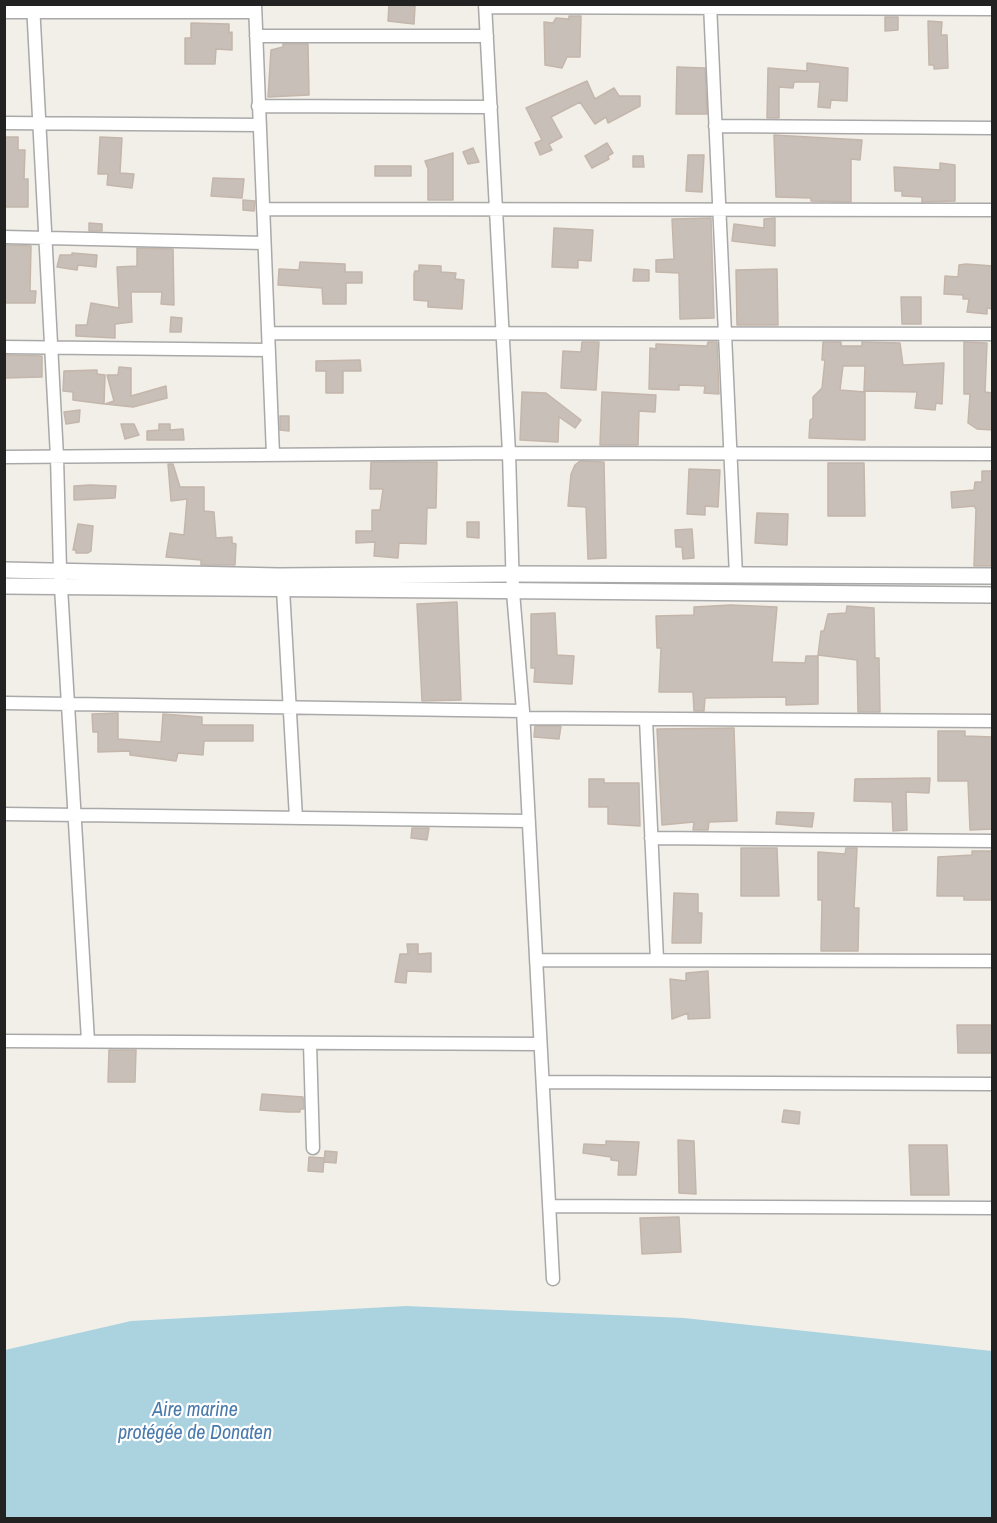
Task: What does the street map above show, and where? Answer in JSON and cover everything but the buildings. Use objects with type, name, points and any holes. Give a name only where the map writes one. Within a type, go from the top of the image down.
[{"type":"street","points":[[553,1279],[523,715],[513,592],[509,453],[485,6],[993,9]]},
{"type":"street","points":[[710,6],[736,576]]},
{"type":"street","points":[[33,8],[57,457],[60,570],[70,704],[88,1041]]},
{"type":"street","points":[[4,12],[33,8],[255,8],[273,455]]},
{"type":"street","points":[[256,36],[487,36]]},
{"type":"street","points":[[258,106],[491,108]]},
{"type":"street","points":[[4,123],[260,125]]},
{"type":"street","points":[[715,126],[993,128]]},
{"type":"street","points":[[263,209],[993,210]]},
{"type":"street","points":[[4,237],[264,243]]},
{"type":"street","points":[[268,333],[993,334]]},
{"type":"street","points":[[4,347],[269,350]]},
{"type":"street","points":[[4,457],[509,453],[993,454]]},
{"type":"street","points":[[4,570],[279,576],[513,574],[993,576]]},
{"type":"street","points":[[853,576],[854,595]]},
{"type":"street","points":[[4,586],[993,595]]},
{"type":"street","points":[[283,588],[296,818]]},
{"type":"street","points":[[6,703],[290,707],[646,719],[993,721]]},
{"type":"street","points":[[646,719],[657,960]]},
{"type":"street","points":[[4,814],[529,821]]},
{"type":"street","points":[[651,838],[993,841]]},
{"type":"street","points":[[536,960],[993,961]]},
{"type":"street","points":[[4,1041],[540,1044]]},
{"type":"street","points":[[310,1043],[313,1148]]},
{"type":"street","points":[[543,1082],[993,1084]]},
{"type":"street","points":[[549,1206],[992,1208]]},
{"type":"water","name":"Aire marine protégée de Donaten","points":[[406,1306],[684,1318],[992,1351],[992,1518],[5,1518],[5,1350],[131,1321]]}]
